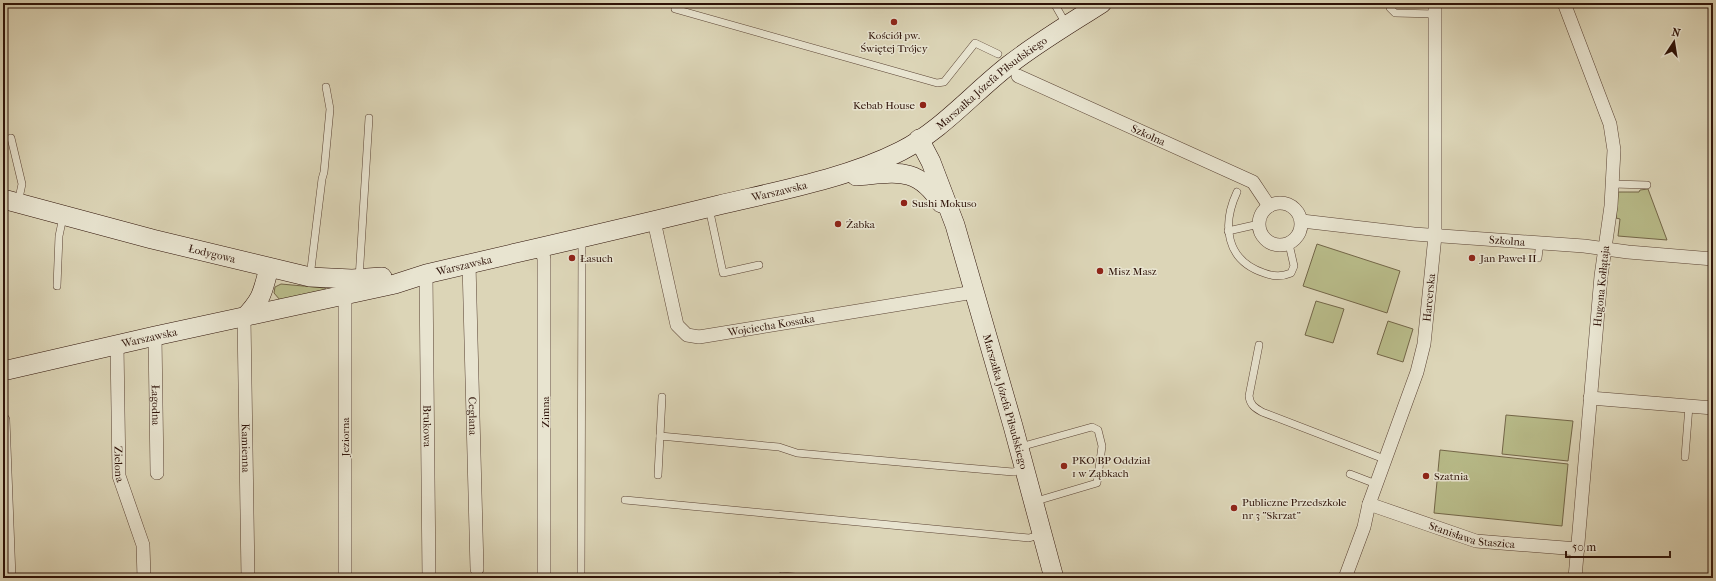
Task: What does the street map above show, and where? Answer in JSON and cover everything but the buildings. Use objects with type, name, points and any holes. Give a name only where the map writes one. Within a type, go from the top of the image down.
[{"type":"main road","name":"Marszałka Józefa Piłsudskiego","points":[[1054,578],[955,225],[931,162],[919,139],[939,125],[1009,65],[1102,3]]},
{"type":"main road","name":"Warszawska","points":[[3,371],[155,336],[244,318],[395,284],[426,274],[709,208],[829,178],[902,151],[919,139]]},
{"type":"main road","name":"Marszałka Józefa Piłsudskiego","points":[[829,178],[899,172],[912,176],[922,181],[930,188],[955,225]]},
{"type":"main road","name":"Łodygowa","points":[[10,201],[152,239],[310,277],[359,279],[426,274]]},
{"type":"main road","points":[[244,318],[257,304],[260,298],[269,268]]},
{"type":"street","name":"Hugona Kołłątaja","points":[[1564,3],[1610,124],[1614,150],[1613,184],[1604,249],[1590,398],[1576,578]]},
{"type":"street","name":"Harcerska","points":[[1345,578],[1364,527],[1369,504],[1421,358],[1426,330],[1435,236],[1435,9]]},
{"type":"street","name":"Szkolna","points":[[1018,76],[1253,182],[1269,206]]},
{"type":"street","points":[[1280,202],[1286,203],[1297,210],[1302,221],[1300,233],[1288,244],[1280,245],[1268,242],[1260,233],[1259,224],[1261,214],[1269,206],[1280,202]]},
{"type":"street","name":"Wojciecha Kossaka","points":[[654,221],[677,325],[687,335],[700,337],[974,292]]},
{"type":"street","name":"Szkolna","points":[[1302,221],[1435,236],[1540,242],[1628,252],[1713,259]]},
{"type":"street","name":"Zimna","points":[[541,247],[544,259],[544,578]]},
{"type":"street","name":"Ceglana","points":[[469,264],[477,569]]},
{"type":"street","name":"Brukowa","points":[[426,274],[429,578]]},
{"type":"street","name":"Jeziorna","points":[[345,578],[346,295]]},
{"type":"street","name":"Kamienna","points":[[244,318],[248,578]]},
{"type":"street","name":"Łagodna","points":[[155,336],[157,473]]},
{"type":"street","name":"Zielona","points":[[117,345],[119,476],[143,545],[144,578]]},
{"type":"street","points":[[1590,398],[1713,408]]},
{"type":"street","points":[[3,420],[9,578]]},
{"type":"street","name":"Stanisława Staszica","points":[[1369,504],[1476,541],[1578,549]]},
{"type":"lane","points":[[1054,3],[1067,26]]},
{"type":"lane","points":[[1391,3],[1390,8],[1395,13],[1435,9]]},
{"type":"lane","points":[[695,15],[697,7]]},
{"type":"lane","points":[[675,9],[936,83],[944,82],[975,43],[998,54]]},
{"type":"lane","points":[[310,277],[324,172],[330,109],[326,87]]},
{"type":"lane","points":[[359,279],[369,118]]},
{"type":"lane","points":[[10,201],[22,184],[11,138]]},
{"type":"lane","points":[[1613,184],[1647,185]]},
{"type":"lane","points":[[1237,192],[1230,208],[1228,231],[1234,250],[1243,262],[1256,271],[1274,276],[1286,275],[1291,273],[1294,266],[1288,244]]},
{"type":"lane","points":[[709,208],[723,273],[759,265]]},
{"type":"lane","points":[[57,286],[59,236],[64,215]]},
{"type":"lane","points":[[1228,231],[1259,224]]},
{"type":"lane","points":[[581,578],[582,237]]},
{"type":"lane","points":[[1538,258],[1540,242]]},
{"type":"lane","points":[[1259,345],[1249,396],[1250,403],[1254,407],[1262,412],[1379,457]]},
{"type":"lane","points":[[658,475],[662,397]]},
{"type":"lane","points":[[1685,458],[1689,406]]},
{"type":"lane","points":[[1018,447],[1092,427],[1098,430],[1102,446],[1097,484],[1033,502]]},
{"type":"lane","points":[[660,436],[779,447],[797,452],[955,468],[1013,472],[1024,470]]},
{"type":"lane","points":[[1350,474],[1376,484]]},
{"type":"lane","points":[[625,500],[1028,538],[1042,534]]},
{"type":"lane","points":[[782,576],[795,577]]},
{"type":"green space","points":[[1648,189],[1667,240],[1618,236],[1620,219],[1616,218],[1618,192],[1639,192],[1640,190]]},
{"type":"green space","points":[[1317,244],[1400,271],[1387,313],[1303,286]]},
{"type":"green space","points":[[281,284],[325,288],[326,290],[280,300],[274,293],[275,287]]},
{"type":"green space","points":[[1316,301],[1344,309],[1333,343],[1305,335]]},
{"type":"green space","points":[[1388,321],[1413,329],[1403,362],[1377,354]]},
{"type":"green space","points":[[1506,415],[1573,421],[1568,461],[1502,454]]},
{"type":"green space","points":[[1440,450],[1568,464],[1562,526],[1434,513]]},
{"type":"place","name":"Kościół pw. Świętej Trójcy","points":[[894,22]]},
{"type":"place","name":"Kebab House","points":[[923,105]]},
{"type":"place","name":"Sushi Mokuso","points":[[904,203]]},
{"type":"place","name":"Żabka","points":[[838,224]]},
{"type":"place","name":"Łasuch","points":[[572,258]]},
{"type":"place","name":"Jan Paweł II","points":[[1472,258]]},
{"type":"place","name":"Misz Masz","points":[[1100,271]]},
{"type":"place","name":"PKO BP Oddział 1 w Ząbkach","points":[[1064,466]]},
{"type":"place","name":"Szatnia","points":[[1426,476]]},
{"type":"place","name":"Publiczne Przedszkole nr 3 \"Skrzat\"","points":[[1234,508]]}]
